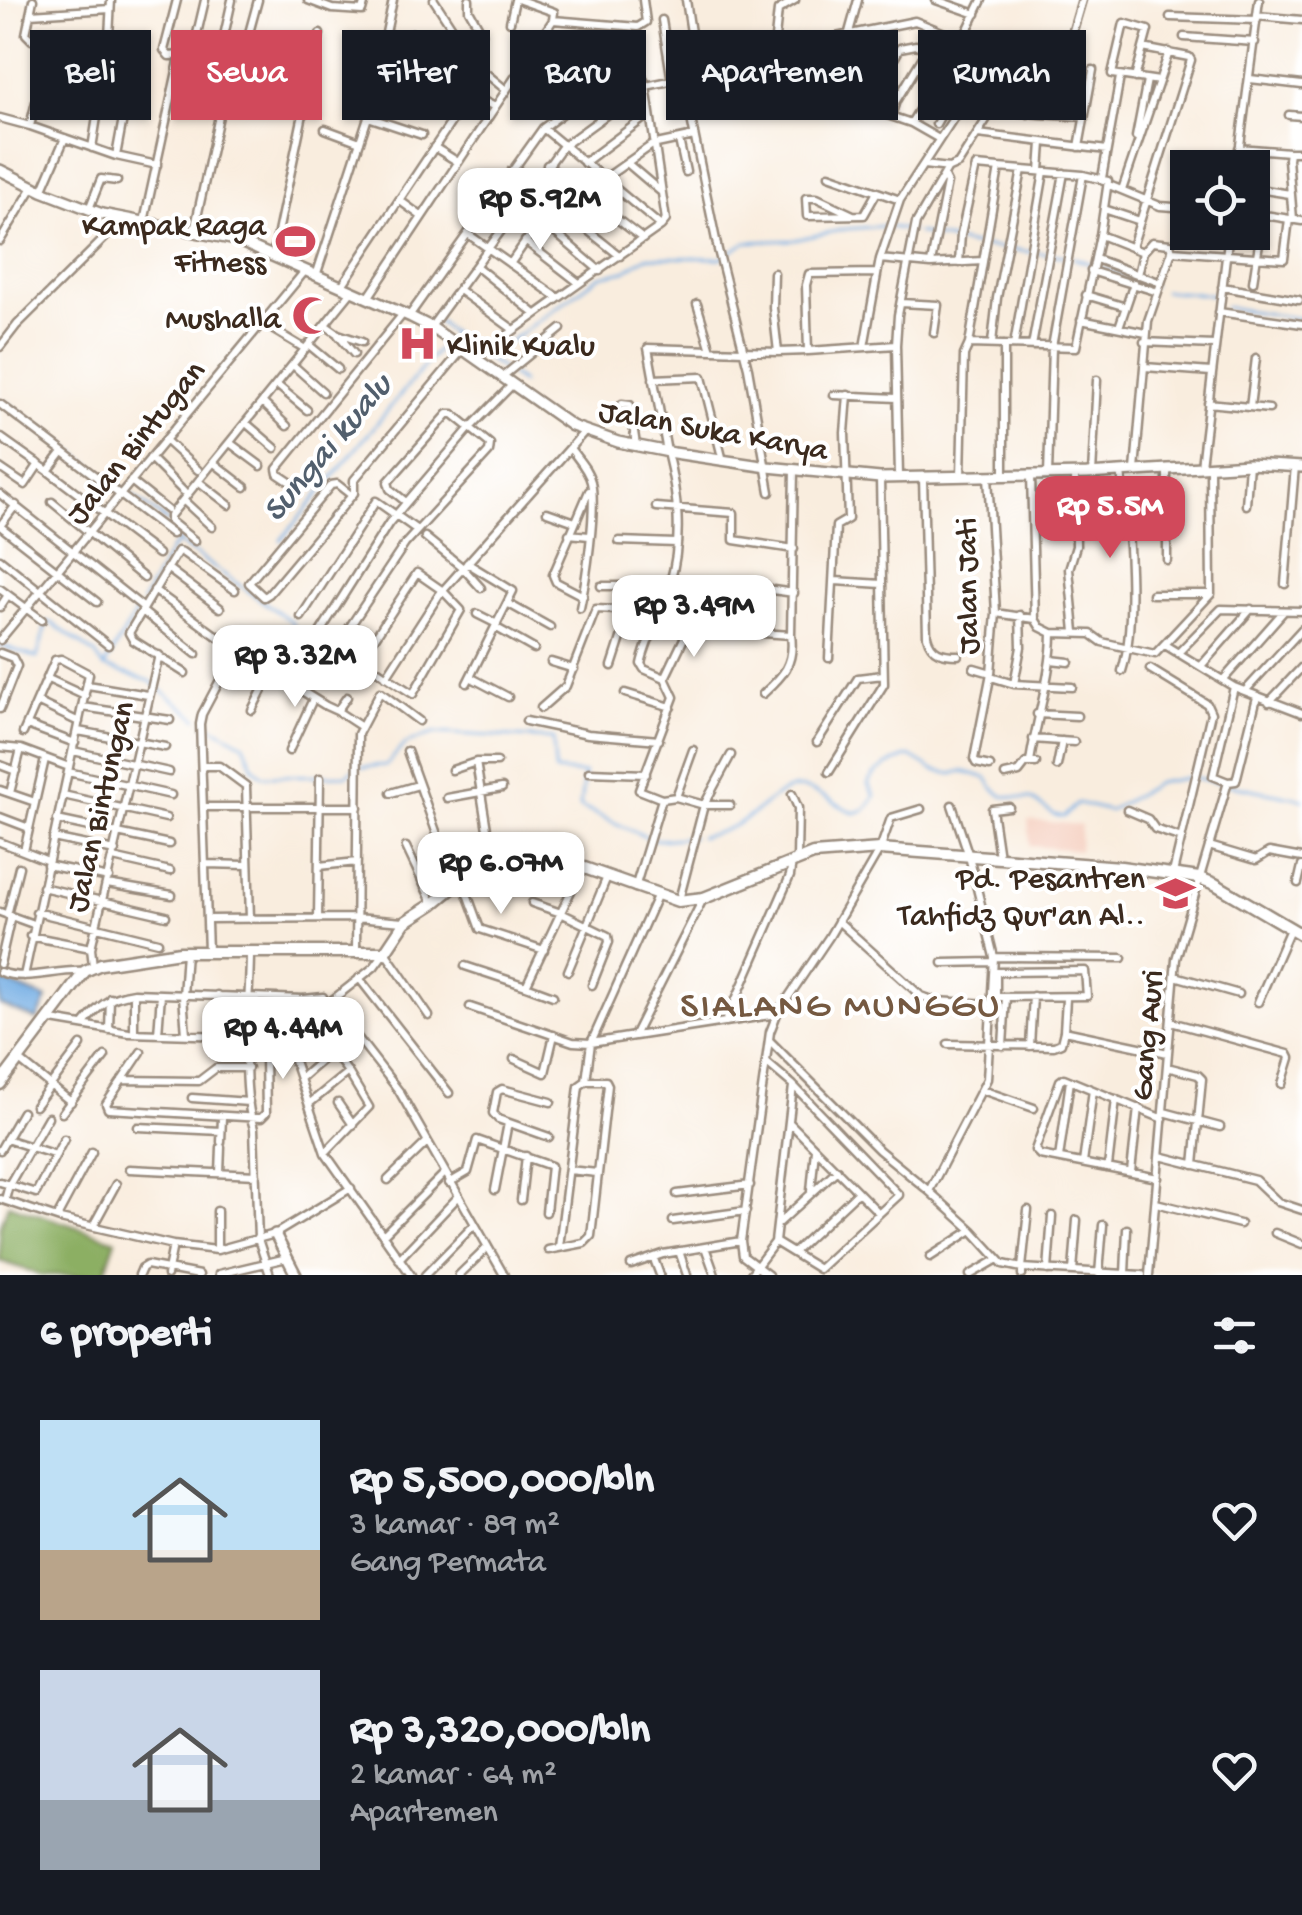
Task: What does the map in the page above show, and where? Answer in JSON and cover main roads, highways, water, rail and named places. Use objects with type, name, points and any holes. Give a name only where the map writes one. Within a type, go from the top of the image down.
[{"type":"main road","name":"Jalan Suka Karya","points":[[0,170],[88,210],[236,240],[369,296],[435,328],[511,386],[584,431],[636,445],[723,461],[880,478],[1121,473],[1249,464],[1298,467]]},
{"type":"main road","points":[[0,1084],[90,969],[144,956],[186,952],[385,952],[405,922],[484,862],[492,860],[549,857],[678,902],[704,898],[794,859],[842,849],[1173,873],[1199,878],[1302,936]]},
{"type":"main road","points":[[275,1234],[296,1275]]},
{"type":"water","points":[[0,980],[47,999],[37,1020],[0,1005]]},
{"type":"waterway","points":[[487,358],[600,276],[625,271],[646,257],[721,258],[746,242],[794,240],[846,229],[885,226],[911,231]]},
{"type":"waterway","points":[[918,233],[973,245],[1065,256]]},
{"type":"waterway","points":[[1074,258],[1153,286]]},
{"type":"waterway","points":[[1164,291],[1214,295]]},
{"type":"waterway","points":[[1225,307],[1302,319]]},
{"type":"waterway","points":[[438,321],[450,336]]},
{"type":"waterway","points":[[454,335],[504,370]]},
{"type":"waterway","name":"Sungai kualu","points":[[281,540],[444,342]]},
{"type":"waterway","points":[[511,375],[522,383]]},
{"type":"waterway","points":[[5,402],[168,522]]},
{"type":"waterway","points":[[142,602],[178,542],[177,531]]},
{"type":"waterway","name":"Sungai kualu","points":[[179,543],[291,621],[296,630]]},
{"type":"waterway","points":[[0,645],[37,658],[47,622],[52,623],[95,654],[104,667],[138,609]]},
{"type":"waterway","points":[[104,667],[150,681],[197,718]]},
{"type":"waterway","points":[[204,722],[244,744],[254,768],[263,776],[347,775],[354,769]]},
{"type":"waterway","points":[[362,767],[386,765],[405,744],[435,733],[553,739],[555,771],[584,774],[580,807],[646,837],[692,837]]},
{"type":"waterway","points":[[700,837],[734,826],[780,794],[796,788],[818,793],[855,813],[866,809],[875,796],[868,784],[875,774],[910,756],[933,770],[952,774],[962,771],[987,778],[1002,796],[1031,799],[1064,817],[1078,803],[1109,811],[1157,783],[1191,777],[1302,799]]},
{"type":"place","name":"Kampak Raga Fitness","points":[[296,241]]},
{"type":"place","name":"Mushalla","points":[[311,316]]},
{"type":"place","name":"Klinik Kualu","points":[[417,343]]},
{"type":"place","name":"Pd. Pesantren Tahfidz Qur'an Al..","points":[[1175,894]]},
{"type":"district","name":"SIALANG MUNGGU","points":[[841,1002]]}]
